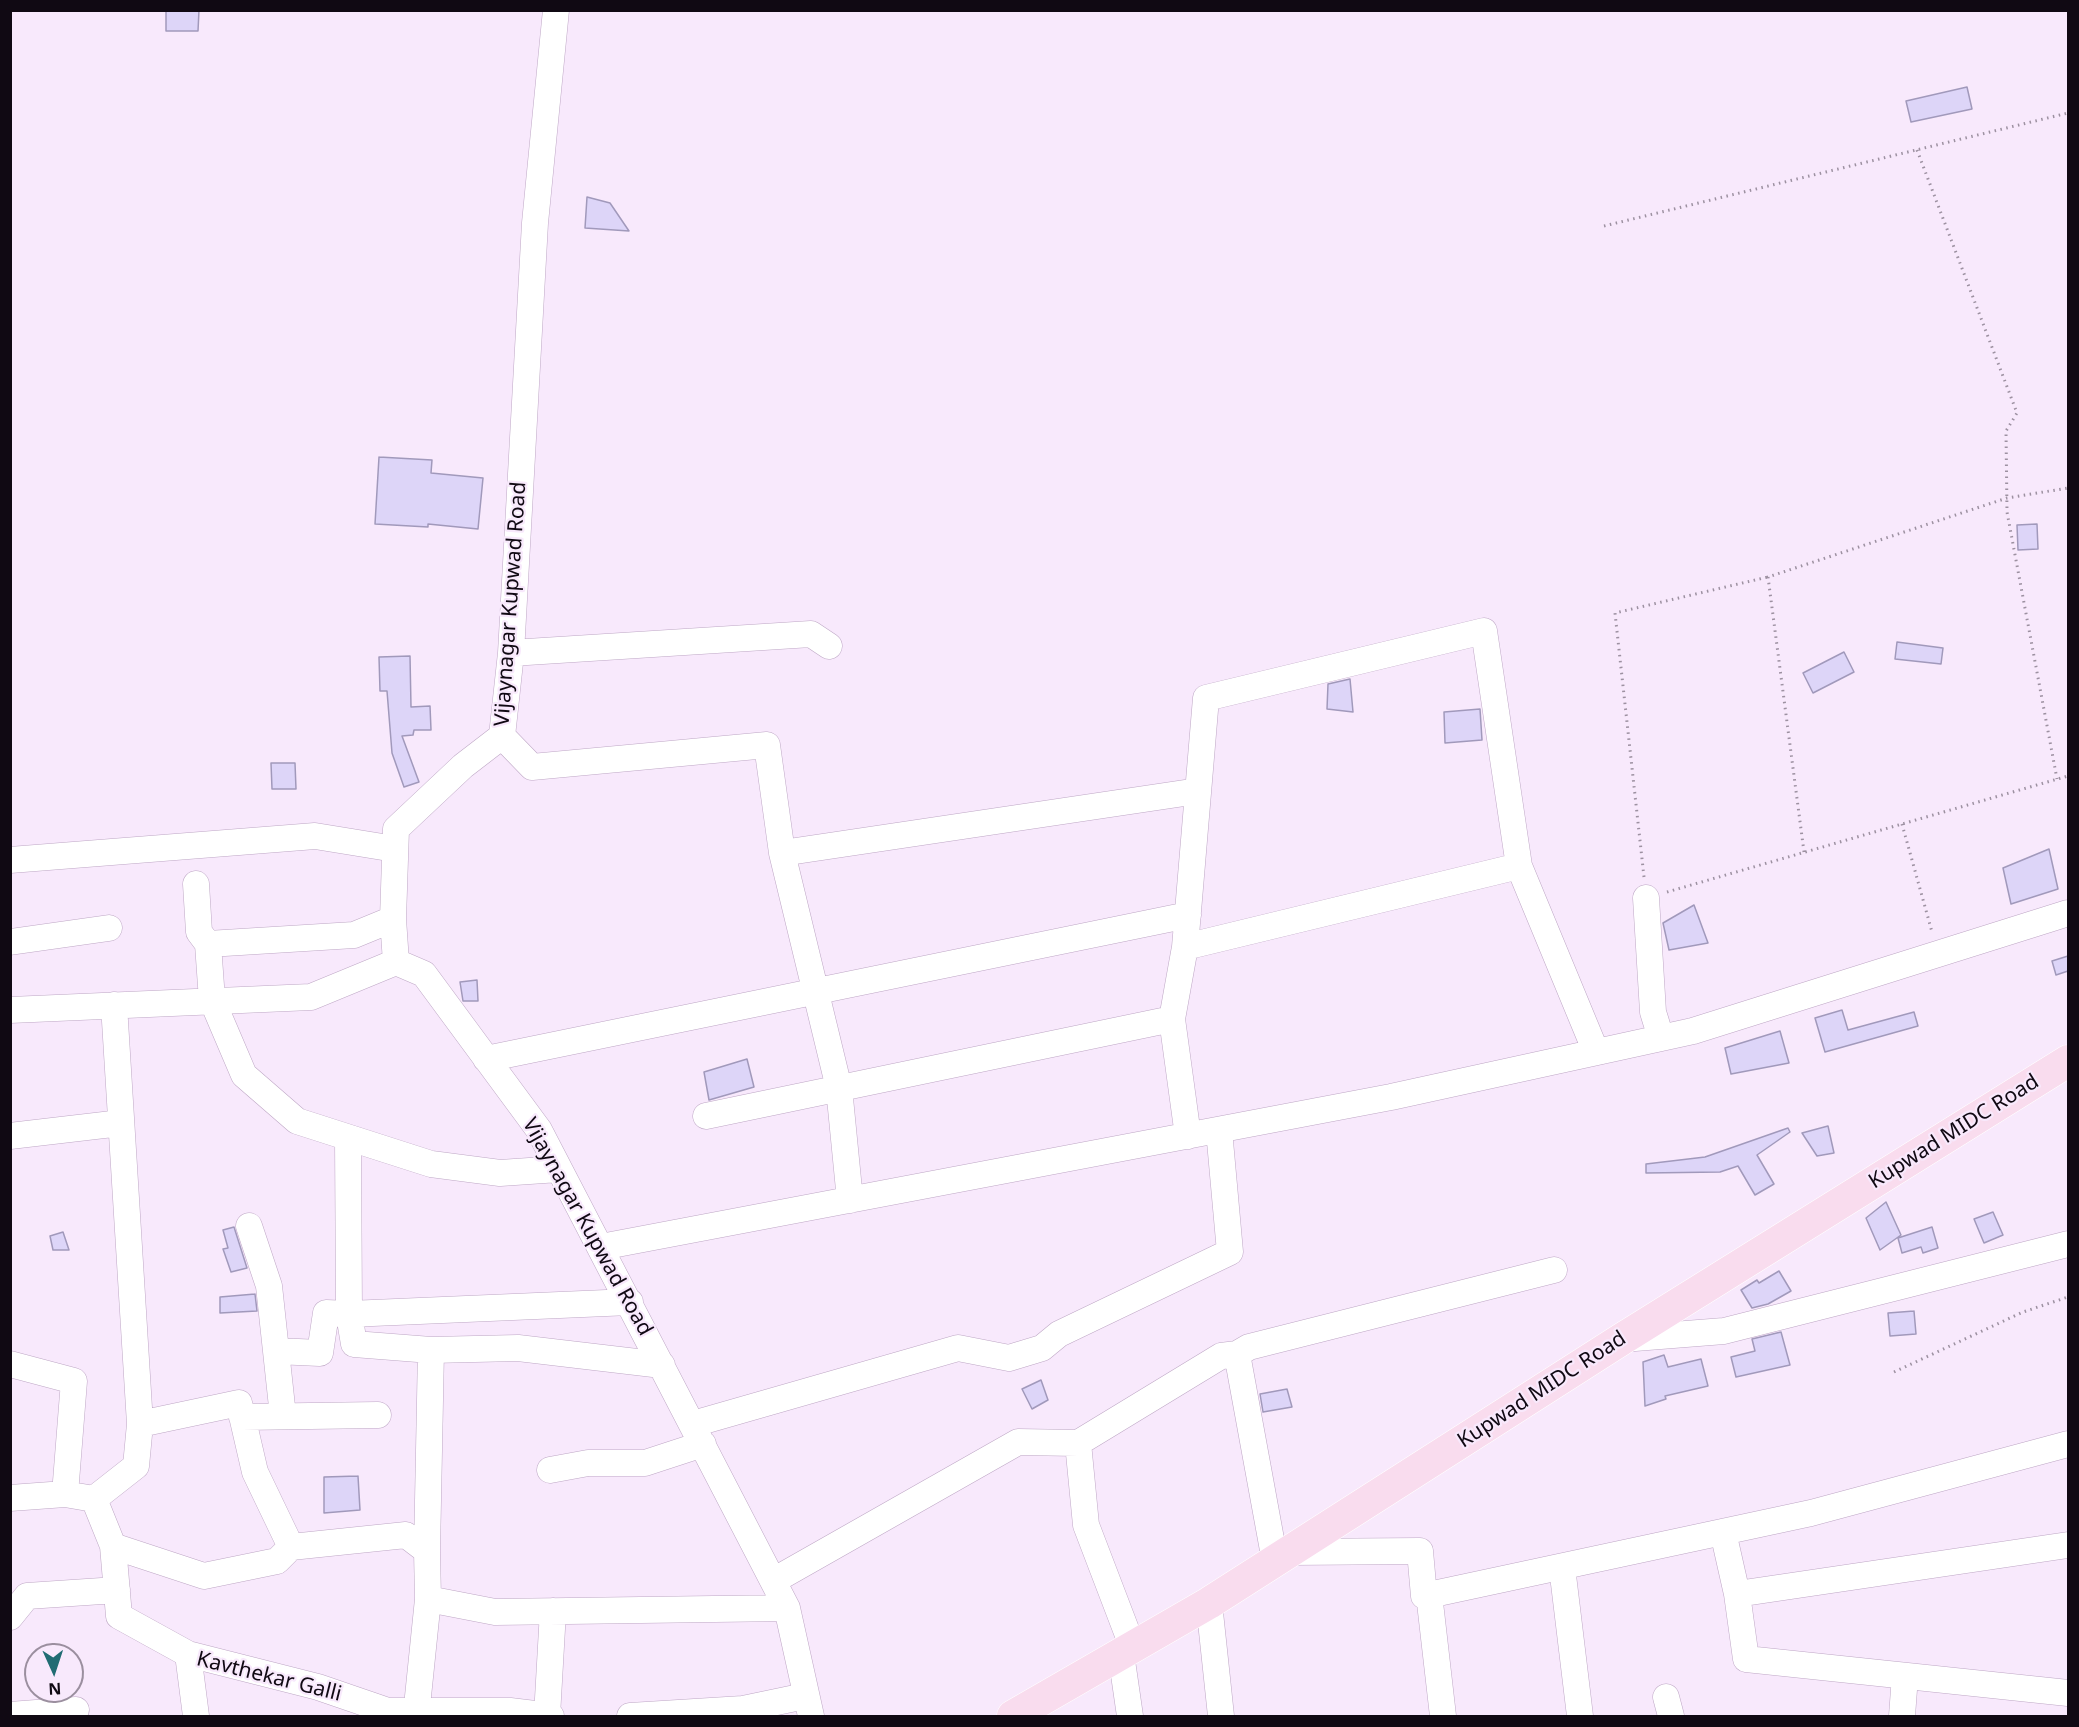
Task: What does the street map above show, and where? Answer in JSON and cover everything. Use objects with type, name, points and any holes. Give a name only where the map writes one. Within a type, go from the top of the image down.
[{"type":"main road","name":"Kupwad MIDC Road","points":[[1013,1716],[1041,1709],[1127,1651],[1209,1603],[1622,1339],[2068,1061]]},
{"type":"street","name":"Vijaynagar Kupwad Road","points":[[556,10],[535,223],[511,653],[502,736],[463,766],[396,829],[393,919],[396,962],[424,974],[538,1130],[630,1302],[788,1608],[808,1706]]},
{"type":"street","points":[[1188,1136],[1172,1019],[1185,947],[1206,698],[1484,631],[1519,866],[1596,1052]]},
{"type":"street","points":[[511,653],[811,634],[830,646]]},
{"type":"street","points":[[502,736],[532,767],[767,745],[782,853],[838,1088],[850,1200]]},
{"type":"street","points":[[782,853],[1198,791]]},
{"type":"street","points":[[10,860],[315,836],[395,849]]},
{"type":"street","points":[[1185,947],[1519,866]]},
{"type":"street","points":[[196,884],[199,932],[208,944],[212,1000],[244,1075],[297,1121],[431,1164],[500,1173],[559,1169]]},
{"type":"street","points":[[1646,898],[1653,1012],[1661,1038]]},
{"type":"street","points":[[601,1247],[1391,1097],[1694,1031],[2068,913]]},
{"type":"street","points":[[486,1059],[1188,915]]},
{"type":"street","points":[[208,944],[354,935],[393,919]]},
{"type":"street","points":[[10,942],[109,928]]},
{"type":"street","points":[[10,1010],[311,997],[396,962]]},
{"type":"street","points":[[10,1498],[65,1494],[94,1499],[136,1466],[140,1424],[114,1005]]},
{"type":"street","points":[[706,1116],[1172,1019]]},
{"type":"street","points":[[10,1136],[121,1123]]},
{"type":"street","points":[[550,1470],[588,1463],[645,1462],[698,1434],[958,1348],[1009,1358],[1042,1348],[1059,1334],[1230,1252],[1219,1130]]},
{"type":"street","points":[[348,1138],[349,1314],[354,1344],[431,1350],[518,1348],[662,1365]]},
{"type":"street","points":[[249,1226],[269,1286],[283,1416]]},
{"type":"street","points":[[1622,1339],[1724,1330],[2068,1244]]},
{"type":"street","points":[[773,1581],[1018,1442],[1078,1443],[1221,1356],[1237,1354],[1249,1347],[1554,1270]]},
{"type":"street","points":[[276,1351],[320,1353],[326,1313],[349,1314],[630,1302]]},
{"type":"street","points":[[417,1714],[428,1599],[431,1350]]},
{"type":"street","points":[[1237,1354],[1282,1557],[1420,1551],[1424,1596],[1810,1513],[2068,1444]]},
{"type":"street","points":[[10,1364],[74,1381],[65,1494]]},
{"type":"street","points":[[140,1424],[239,1403],[255,1472],[291,1547]]},
{"type":"street","points":[[242,1417],[378,1415]]},
{"type":"street","points":[[1078,1443],[1086,1525],[1127,1651],[1130,1716]]},
{"type":"street","points":[[94,1499],[113,1546],[119,1616],[188,1654]]},
{"type":"street","points":[[1723,1532],[1737,1594],[1746,1659],[2068,1694]]},
{"type":"street","points":[[113,1546],[204,1576],[277,1561],[291,1547],[406,1535],[427,1551]]},
{"type":"street","points":[[1737,1594],[2068,1545]]},
{"type":"street","points":[[1562,1567],[1580,1716]]},
{"type":"street","points":[[10,1617],[27,1596],[117,1590]]},
{"type":"street","points":[[1430,1594],[1443,1716]]},
{"type":"street","points":[[428,1599],[495,1612],[788,1608]]},
{"type":"street","points":[[1209,1603],[1221,1716]]},
{"type":"street","points":[[549,1716],[553,1611]]},
{"type":"street","name":"Kavthekar Galli","points":[[196,1716],[188,1654],[318,1687],[388,1711],[417,1714],[510,1712],[549,1716]]},
{"type":"street","points":[[1902,1716],[1905,1676]]},
{"type":"street","points":[[630,1716],[808,1706]]},
{"type":"street","points":[[10,1715],[76,1710]]},
{"type":"path","points":[[1604,226],[2068,113]]},
{"type":"path","points":[[1917,150],[2017,413],[2006,431],[2009,523],[2057,779]]},
{"type":"path","points":[[2068,488],[2007,498],[1768,577],[1615,613],[1646,898],[2068,776]]},
{"type":"path","points":[[1768,577],[1804,852]]},
{"type":"path","points":[[1902,824],[1938,954]]},
{"type":"path","points":[[1894,1372],[2023,1312],[2068,1297]]},
{"type":"building","points":[[166,10],[199,10],[198,31],[166,31]]},
{"type":"building","points":[[1967,87],[1972,109],[1911,122],[1906,101]]},
{"type":"building","points":[[587,197],[610,203],[629,231],[585,228]]},
{"type":"building","points":[[379,457],[432,460],[431,473],[483,478],[478,529],[428,524],[428,527],[375,524]]},
{"type":"building","points":[[2037,524],[2038,549],[2018,550],[2017,525]]},
{"type":"building","points":[[1897,642],[1943,648],[1941,664],[1895,659]]},
{"type":"building","points":[[1844,652],[1854,672],[1813,693],[1803,673]]},
{"type":"building","points":[[410,656],[411,707],[430,706],[431,730],[414,730],[413,735],[402,736],[419,782],[404,787],[392,753],[387,691],[380,691],[379,657]]},
{"type":"building","points":[[1350,679],[1353,712],[1327,709],[1328,684]]},
{"type":"building","points":[[1480,709],[1482,740],[1445,743],[1444,712]]},
{"type":"building","points":[[271,763],[295,763],[296,789],[272,789]]},
{"type":"building","points":[[2049,849],[2058,889],[2011,904],[2003,868]]},
{"type":"building","points":[[1694,905],[1708,943],[1669,950],[1663,923]]},
{"type":"building","points":[[2068,956],[2068,971],[2056,975],[2052,961]]},
{"type":"building","points":[[477,980],[478,1001],[463,1001],[460,982]]},
{"type":"building","points":[[1842,1010],[1848,1030],[1914,1012],[1918,1026],[1825,1052],[1815,1018]]},
{"type":"building","points":[[1780,1031],[1789,1063],[1731,1074],[1725,1048]]},
{"type":"building","points":[[747,1059],[754,1087],[709,1100],[704,1072]]},
{"type":"building","points":[[1828,1126],[1834,1153],[1817,1156],[1802,1133]]},
{"type":"building","points":[[1788,1128],[1790,1132],[1757,1155],[1774,1184],[1755,1195],[1738,1166],[1720,1172],[1646,1173],[1646,1164],[1705,1157]]},
{"type":"building","points":[[1886,1202],[1901,1235],[1880,1250],[1866,1218]]},
{"type":"building","points":[[1993,1212],[2003,1235],[1984,1243],[1974,1219]]},
{"type":"building","points":[[234,1227],[247,1268],[231,1272],[223,1249],[228,1248],[223,1230]]},
{"type":"building","points":[[1932,1227],[1938,1248],[1923,1253],[1921,1247],[1902,1253],[1898,1238]]},
{"type":"building","points":[[63,1232],[69,1250],[53,1250],[50,1236]]},
{"type":"building","points":[[1779,1271],[1791,1291],[1768,1304],[1752,1308],[1741,1290]]},
{"type":"building","points":[[255,1294],[257,1311],[220,1313],[220,1297]]},
{"type":"building","points":[[1914,1311],[1916,1334],[1890,1336],[1888,1313]]},
{"type":"building","points":[[1781,1332],[1790,1365],[1736,1377],[1731,1357],[1755,1351],[1752,1339]]},
{"type":"building","points":[[1664,1355],[1668,1367],[1701,1359],[1708,1386],[1665,1396],[1666,1399],[1645,1406],[1643,1362]]},
{"type":"building","points":[[1041,1380],[1048,1400],[1032,1409],[1022,1389]]},
{"type":"building","points":[[1287,1389],[1292,1407],[1263,1412],[1260,1394]]},
{"type":"building","points":[[358,1476],[360,1510],[324,1513],[324,1477]]}]
